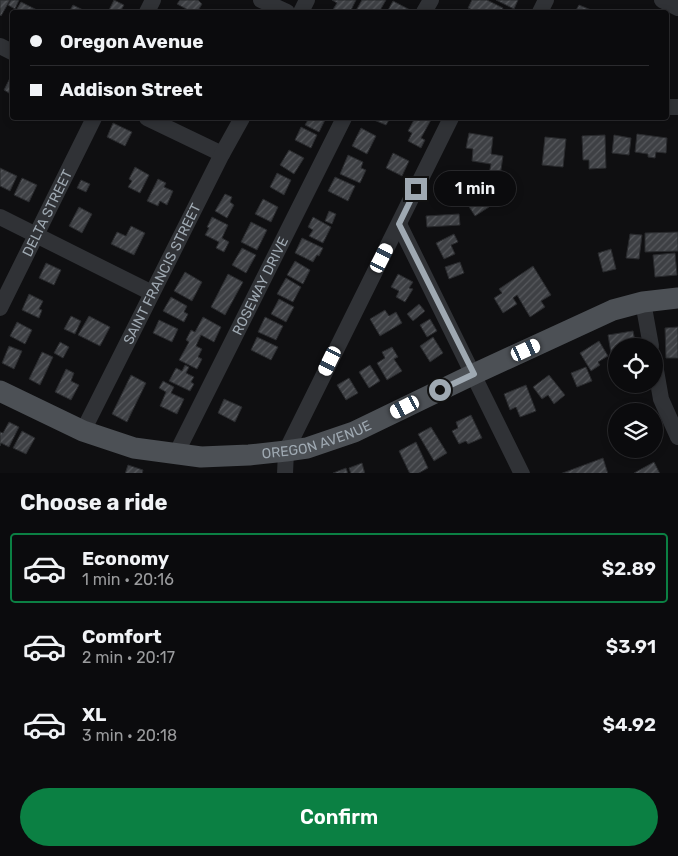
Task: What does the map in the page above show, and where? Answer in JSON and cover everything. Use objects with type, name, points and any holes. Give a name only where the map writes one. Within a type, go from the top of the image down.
[{"type":"main road","name":"OREGON AVENUE","points":[[0,391],[83,431],[134,448],[201,456],[249,455],[286,451],[315,446],[354,432],[613,310],[644,302],[678,298]]},
{"type":"street","points":[[261,0],[283,10]]},
{"type":"street","points":[[662,0],[678,8]]},
{"type":"street","name":"DELTA STREET","points":[[0,308],[93,120]]},
{"type":"street","points":[[151,120],[222,154]]},
{"type":"street","name":"SAINT FRANCIS STREET","points":[[83,431],[241,120]]},
{"type":"street","name":"ROSEWAY DRIVE","points":[[176,454],[343,120]]},
{"type":"street","points":[[285,473],[286,451],[450,120]]},
{"type":"street","points":[[0,217],[152,293]]},
{"type":"street","points":[[399,224],[522,473]]},
{"type":"street","points":[[644,302],[651,338]]},
{"type":"street","points":[[660,393],[678,437]]},
{"type":"building","points":[[0,0],[10,0],[1,16],[0,15]]},
{"type":"building","points":[[11,0],[19,0],[15,9],[8,5]]},
{"type":"building","points":[[114,0],[124,5],[121,10],[109,10]]},
{"type":"building","points":[[180,0],[198,0],[202,4],[198,10],[188,10],[177,4]]},
{"type":"building","points":[[332,0],[356,0],[351,10],[333,10],[337,3]]},
{"type":"building","points":[[362,0],[386,0],[380,10],[356,10]]},
{"type":"building","points":[[472,0],[487,0],[503,8],[502,10],[472,10],[468,8]]},
{"type":"building","points":[[496,0],[518,0],[514,9]]},
{"type":"building","points":[[393,1],[410,10],[388,10]]},
{"type":"building","points":[[21,2],[37,10],[16,10]]},
{"type":"building","points":[[73,5],[83,10],[70,10]]},
{"type":"building","points":[[579,5],[591,10],[576,10]]},
{"type":"building","points":[[10,78],[10,94],[4,90]]},
{"type":"building","points":[[308,120],[325,120],[319,132],[305,125]]},
{"type":"building","points":[[374,120],[389,120],[386,125]]},
{"type":"building","points":[[414,120],[431,120],[421,138],[425,140],[421,148],[408,141],[412,133],[408,131]]},
{"type":"building","points":[[113,123],[132,132],[125,146],[107,137]]},
{"type":"building","points":[[301,127],[317,135],[311,148],[295,140]]},
{"type":"building","points":[[361,128],[376,136],[367,154],[352,146]]},
{"type":"building","points":[[469,133],[493,137],[491,154],[503,156],[500,176],[489,174],[491,164],[472,161],[473,149],[466,148]]},
{"type":"building","points":[[637,134],[667,138],[666,153],[656,152],[655,158],[648,157],[648,154],[635,152]]},
{"type":"building","points":[[605,135],[606,168],[589,169],[589,160],[583,160],[582,136]]},
{"type":"building","points":[[614,135],[631,138],[629,155],[612,153]]},
{"type":"building","points":[[545,137],[566,139],[563,167],[542,165]]},
{"type":"building","points":[[289,150],[304,158],[294,174],[280,165]]},
{"type":"building","points":[[393,153],[409,161],[402,176],[386,168]]},
{"type":"building","points":[[348,155],[363,162],[361,168],[366,170],[360,183],[340,174]]},
{"type":"building","points":[[135,167],[149,175],[140,193],[128,187],[132,181],[129,179]]},
{"type":"building","points":[[0,168],[17,176],[10,191],[0,186]]},
{"type":"building","points":[[277,173],[291,180],[284,195],[270,187]]},
{"type":"building","points":[[335,177],[355,186],[348,201],[328,191]]},
{"type":"building","points":[[22,178],[37,185],[29,202],[14,195]]},
{"type":"building","points":[[158,179],[166,183],[164,187],[173,191],[167,205],[160,201],[158,206],[147,201]]},
{"type":"building","points":[[81,180],[90,184],[86,192],[77,188]]},
{"type":"building","points":[[479,190],[489,207],[475,216],[464,199]]},
{"type":"building","points":[[225,194],[232,197],[230,202],[234,205],[227,218],[215,211]]},
{"type":"building","points":[[263,199],[278,207],[271,222],[255,214]]},
{"type":"building","points":[[79,207],[92,214],[82,233],[69,226]]},
{"type":"building","points":[[329,211],[336,214],[332,224],[325,221]]},
{"type":"building","points":[[459,214],[460,225],[427,227],[426,216]]},
{"type":"building","points":[[212,217],[228,225],[222,238],[229,242],[224,252],[216,248],[219,242],[205,235]]},
{"type":"building","points":[[313,217],[331,227],[323,243],[309,236],[313,230],[308,227]]},
{"type":"building","points":[[251,222],[267,230],[257,250],[241,242]]},
{"type":"building","points":[[131,226],[145,233],[134,255],[111,244],[117,232],[126,236]]},
{"type":"building","points":[[678,232],[678,251],[645,252],[645,233]]},
{"type":"building","points":[[454,234],[458,242],[451,245],[455,254],[444,259],[436,243]]},
{"type":"building","points":[[630,234],[642,235],[639,259],[626,258]]},
{"type":"building","points":[[302,238],[323,248],[313,262],[295,253]]},
{"type":"building","points":[[242,248],[256,255],[246,273],[232,265]]},
{"type":"building","points":[[611,249],[616,269],[603,272],[598,253]]},
{"type":"building","points":[[675,253],[677,275],[655,277],[653,255]]},
{"type":"building","points":[[295,261],[310,270],[303,284],[287,275]]},
{"type":"building","points":[[460,262],[464,273],[449,279],[445,267]]},
{"type":"building","points":[[46,263],[61,270],[54,285],[39,278]]},
{"type":"building","points":[[533,266],[551,295],[541,301],[545,307],[530,317],[517,295],[513,298],[517,304],[503,313],[494,298],[502,293],[499,289]]},
{"type":"building","points":[[185,272],[202,282],[192,301],[174,291]]},
{"type":"building","points":[[228,274],[243,282],[225,315],[211,307]]},
{"type":"building","points":[[398,274],[413,282],[409,288],[413,289],[405,302],[396,297],[399,291],[391,287]]},
{"type":"building","points":[[286,278],[301,287],[293,302],[277,294]]},
{"type":"building","points":[[29,294],[43,301],[39,309],[42,310],[39,318],[22,310]]},
{"type":"building","points":[[171,297],[187,306],[184,312],[188,314],[184,322],[163,311]]},
{"type":"building","points":[[279,299],[294,307],[286,322],[271,314]]},
{"type":"building","points":[[419,304],[425,311],[413,321],[407,314]]},
{"type":"building","points":[[385,310],[389,316],[396,312],[402,323],[380,336],[370,319]]},
{"type":"building","points":[[71,316],[81,321],[75,334],[64,329]]},
{"type":"building","points":[[89,316],[110,327],[100,346],[78,335]]},
{"type":"building","points":[[203,317],[221,327],[214,342],[201,335],[196,346],[202,349],[198,357],[202,359],[197,369],[179,360],[189,342],[186,340],[191,330],[195,332]]},
{"type":"building","points":[[265,317],[283,326],[276,340],[258,332]]},
{"type":"building","points":[[430,319],[437,331],[427,337],[420,325]]},
{"type":"building","points":[[159,320],[178,329],[172,342],[153,333]]},
{"type":"building","points":[[17,322],[32,330],[25,344],[10,336]]},
{"type":"building","points":[[678,327],[678,358],[666,358],[665,328]]},
{"type":"building","points":[[633,331],[634,338],[608,338],[608,335]]},
{"type":"building","points":[[257,337],[278,347],[271,360],[251,350]]},
{"type":"building","points":[[433,337],[443,353],[430,362],[420,346]]},
{"type":"building","points":[[599,341],[608,356],[598,362],[600,365],[591,371],[580,353]]},
{"type":"building","points":[[60,342],[69,347],[63,358],[54,353]]},
{"type":"building","points":[[9,346],[22,351],[14,369],[2,363]]},
{"type":"building","points":[[392,347],[398,357],[394,359],[402,371],[387,380],[377,363],[385,358],[382,352]]},
{"type":"building","points":[[42,352],[53,357],[40,385],[29,379]]},
{"type":"building","points":[[185,365],[189,367],[186,373],[194,377],[191,382],[194,384],[190,391],[169,381],[176,368],[182,371]]},
{"type":"building","points":[[370,365],[380,381],[369,388],[359,372]]},
{"type":"building","points":[[586,367],[592,381],[577,387],[571,373]]},
{"type":"building","points":[[66,369],[74,373],[71,381],[79,385],[71,400],[55,392]]},
{"type":"building","points":[[131,375],[146,383],[127,422],[112,414]]},
{"type":"building","points":[[549,375],[565,395],[554,404],[548,395],[542,399],[533,387]]},
{"type":"building","points":[[349,378],[358,393],[346,400],[337,385]]},
{"type":"building","points":[[163,381],[174,387],[171,393],[184,399],[177,414],[160,406],[166,392],[159,388]]},
{"type":"building","points":[[526,385],[536,411],[520,417],[516,407],[510,410],[504,394]]},
{"type":"building","points":[[224,399],[242,407],[235,422],[218,413]]},
{"type":"building","points":[[471,415],[482,438],[468,444],[466,441],[459,444],[452,431],[458,428],[456,422]]},
{"type":"building","points":[[9,422],[19,427],[9,447],[1,443],[0,446],[0,432],[3,433]]},
{"type":"building","points":[[431,427],[447,453],[434,461],[418,434]]},
{"type":"building","points":[[22,431],[35,438],[26,454],[13,448]]},
{"type":"building","points":[[416,442],[428,468],[419,473],[410,473],[399,451]]},
{"type":"building","points":[[603,458],[608,473],[563,473]]},
{"type":"building","points":[[654,462],[660,473],[634,473]]},
{"type":"building","points":[[362,463],[365,473],[351,473],[349,468]]},
{"type":"building","points":[[128,465],[143,470],[142,473],[125,473]]},
{"type":"building","points":[[346,468],[348,473],[333,473]]},
{"type":"route","points":[[416,189],[399,224],[474,374],[440,390]]}]
